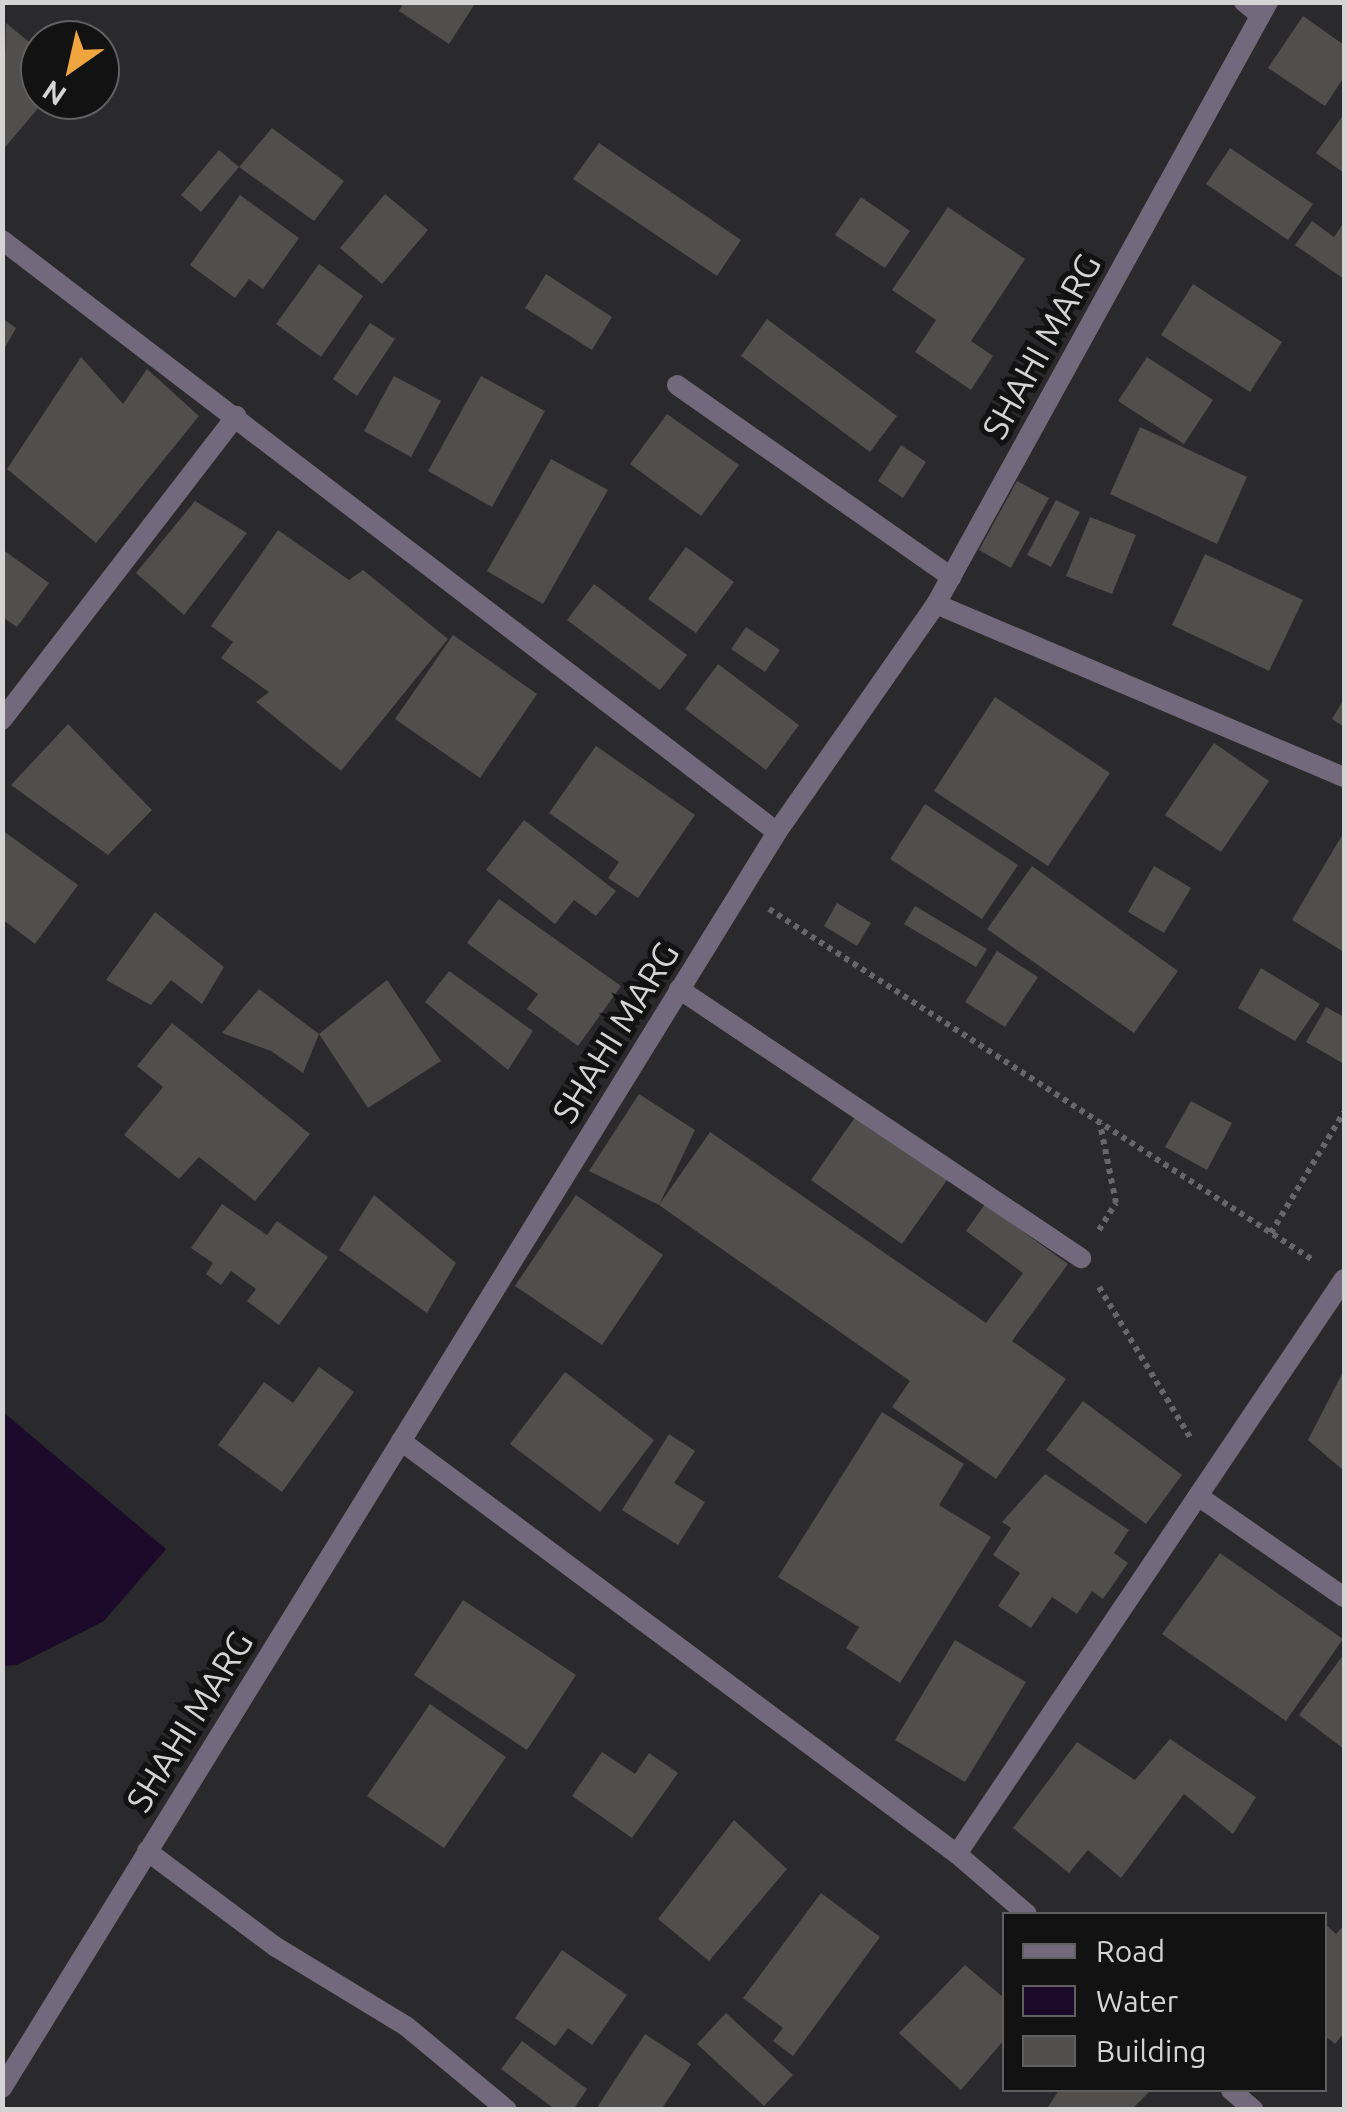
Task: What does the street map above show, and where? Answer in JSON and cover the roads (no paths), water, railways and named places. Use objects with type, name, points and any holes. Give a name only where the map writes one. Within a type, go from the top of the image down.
[{"type":"street","name":"SHAHI MARG","points":[[2,2088],[740,890],[936,604],[1257,7]]},
{"type":"street","points":[[2,240],[777,832]]},
{"type":"street","points":[[677,385],[951,576]]},
{"type":"street","points":[[2,720],[236,416]]},
{"type":"street","points":[[936,604],[1344,777]]},
{"type":"street","points":[[680,989],[1081,1258]]},
{"type":"street","points":[[957,1854],[1344,1280]]},
{"type":"street","points":[[401,1441],[957,1854],[1025,1912]]},
{"type":"street","points":[[1198,1496],[1344,1597]]},
{"type":"street","points":[[146,1851],[276,1947],[406,2026],[507,2110]]},
{"type":"street","points":[[1233,2092],[1254,2110]]},
{"type":"water","points":[[3,1412],[166,1549],[104,1621],[17,1665],[3,1666]]}]
